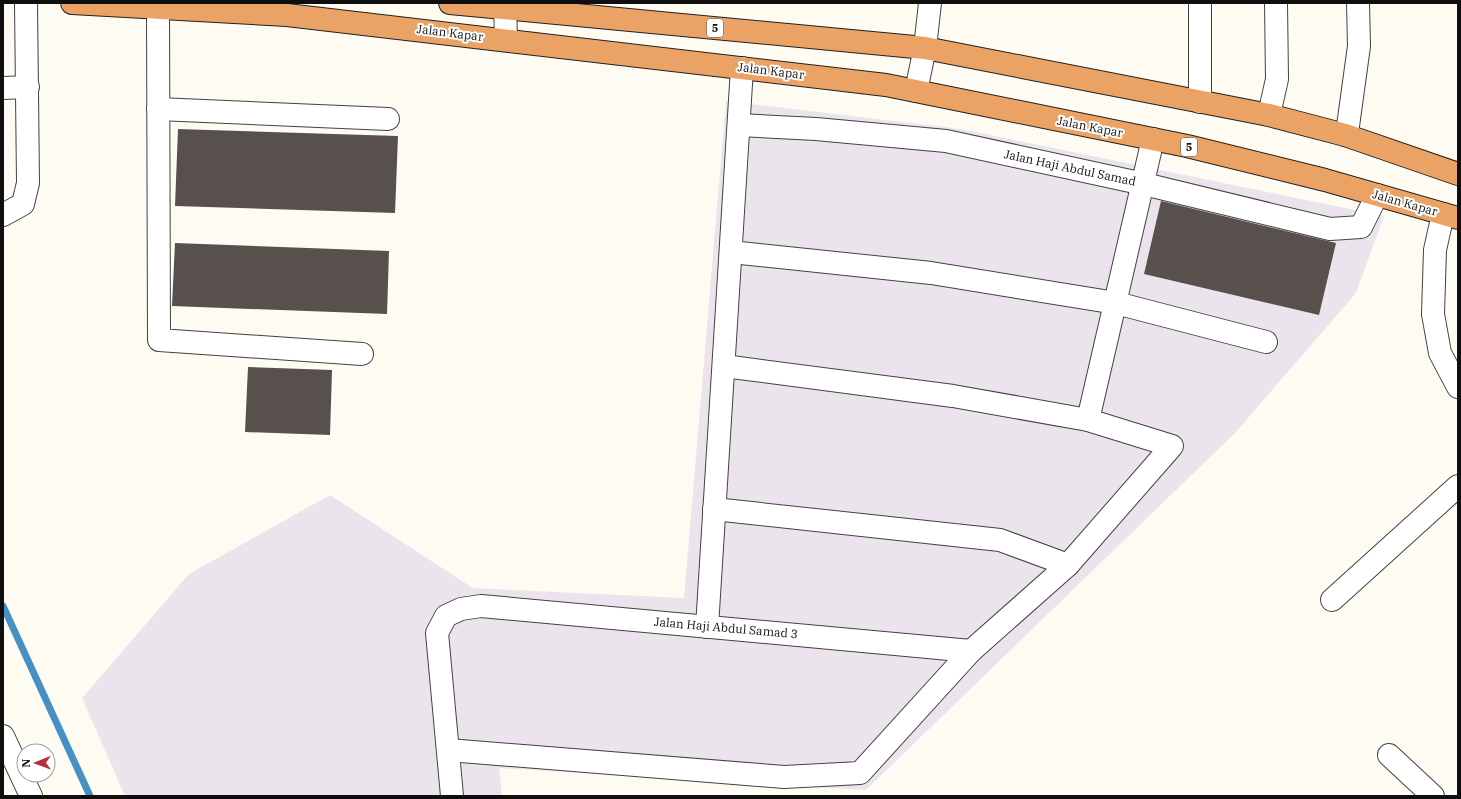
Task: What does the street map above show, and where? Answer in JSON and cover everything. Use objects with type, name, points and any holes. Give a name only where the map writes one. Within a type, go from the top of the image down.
[{"type":"highway","name":"Jalan Kapar","points":[[72,3],[287,15],[886,85],[1153,139],[1325,180],[1451,216]]},
{"type":"highway","name":"5","points":[[450,3],[505,6],[925,48],[1269,115],[1345,135],[1458,174]]},
{"type":"street","points":[[3,215],[23,204],[28,183],[26,3]]},
{"type":"street","points":[[916,91],[925,48],[930,3]]},
{"type":"street","points":[[1269,115],[1277,79],[1276,3]]},
{"type":"street","points":[[1345,135],[1348,126],[1359,46],[1358,3]]},
{"type":"street","points":[[1198,4],[1200,102]]},
{"type":"street","points":[[505,6],[506,40]]},
{"type":"street","points":[[158,7],[159,340],[362,354]]},
{"type":"street","points":[[707,626],[742,68]]},
{"type":"street","points":[[3,88],[28,87]]},
{"type":"street","points":[[158,109],[388,119]]},
{"type":"street","name":"Jalan Haji Abdul Samad","points":[[739,125],[816,129],[946,141],[1144,184],[1330,229],[1361,227],[1377,195]]},
{"type":"street","points":[[1088,420],[1144,184],[1153,139]]},
{"type":"street","points":[[1451,216],[1435,250],[1433,314],[1440,353],[1458,387]]},
{"type":"street","points":[[731,252],[931,273],[1116,303],[1266,342]]},
{"type":"street","points":[[448,750],[784,777],[860,773],[971,651],[1068,565],[1172,446],[1088,420],[953,396],[724,366]]},
{"type":"street","points":[[1332,600],[1458,486]]},
{"type":"street","points":[[714,509],[1000,540],[1068,565]]},
{"type":"street","name":"Jalan Haji Abdul Samad 3","points":[[452,796],[437,634],[446,616],[461,609],[481,606],[971,651]]},
{"type":"street","points":[[3,736],[31,796]]},
{"type":"street","points":[[1389,755],[1433,796]]},
{"type":"shaded area","points":[[726,101],[961,129],[1384,216],[1356,293],[1236,432],[866,790],[499,768],[502,796],[125,796],[82,698],[189,574],[330,495],[473,588],[684,598]]},
{"type":"building","points":[[178,129],[398,136],[395,213],[175,206]]},
{"type":"building","points":[[1161,201],[1336,243],[1319,315],[1144,274]]},
{"type":"building","points":[[175,243],[389,251],[387,314],[172,306]]},
{"type":"building","points":[[248,367],[332,370],[330,435],[245,432]]},
{"type":"waterway","points":[[3,606],[90,796]]}]
